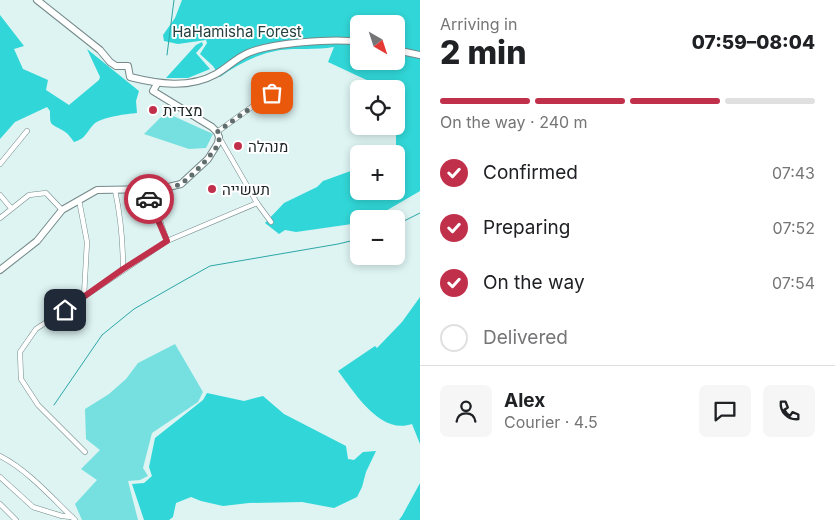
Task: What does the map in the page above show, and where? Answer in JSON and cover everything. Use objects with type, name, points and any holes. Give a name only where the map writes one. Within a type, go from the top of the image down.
[{"type":"main road","points":[[37,0],[100,50],[110,62],[116,66],[128,66],[130,77],[158,84],[204,80],[248,53],[275,46],[350,42]]},
{"type":"main road","points":[[405,52],[420,55]]},
{"type":"main road","points":[[0,270],[37,241],[62,210],[97,190],[160,189],[181,184],[208,158],[218,143],[218,135],[153,91],[158,84]]},
{"type":"street","points":[[271,222],[257,203],[218,135],[285,83]]},
{"type":"street","points":[[0,164],[27,131]]},
{"type":"street","points":[[144,189],[160,221],[167,241]]},
{"type":"street","points":[[114,190],[124,236],[123,269]]},
{"type":"street","points":[[0,218],[29,195],[46,193],[62,210]]},
{"type":"street","points":[[0,195],[11,208]]},
{"type":"street","points":[[79,200],[87,242],[84,296]]},
{"type":"street","points":[[85,452],[38,404],[21,379],[20,352],[36,328],[167,241],[257,203]]},
{"type":"street","points":[[0,456],[11,461],[74,518]]},
{"type":"street","points":[[0,477],[33,508],[74,518]]},
{"type":"street","points":[[0,504],[16,520]]},
{"type":"shaded area","points":[[171,115],[213,134],[206,148],[189,149],[144,134],[162,116]]},
{"type":"shaded area","points":[[175,344],[203,392],[198,402],[152,433],[143,468],[148,476],[140,480],[128,481],[138,520],[82,520],[75,504],[97,480],[81,469],[100,450],[86,439],[85,409],[109,394],[126,379],[138,363]]},
{"type":"green space","name":"HaHamisha Forest","points":[[182,0],[420,0],[420,191],[405,200],[405,145],[396,145],[396,135],[405,135],[405,80],[367,80],[328,62],[334,47],[286,49],[263,54],[248,60],[220,77],[213,66],[200,54],[207,43],[206,40],[178,44],[164,41],[163,35],[175,18]]},
{"type":"green space","points":[[0,15],[24,46],[14,49],[23,69],[48,80],[46,90],[69,105],[99,80],[100,77],[87,49],[139,91],[136,101],[137,113],[103,119],[94,124],[84,137],[74,142],[66,132],[52,124],[50,111],[47,107],[15,122],[0,139]]},
{"type":"green space","points":[[202,42],[203,45],[196,53],[210,69],[188,78],[166,78],[196,45]]},
{"type":"green space","name":"HaHamisha Forest","points":[[350,171],[350,200],[405,200],[387,210],[350,210],[350,224],[296,232],[285,230],[279,234],[265,223],[284,203],[317,187],[323,181]]},
{"type":"green space","points":[[420,297],[420,444],[412,424],[400,426],[379,418],[360,400],[338,371],[375,346],[377,348],[402,322]]},
{"type":"green space","points":[[207,393],[244,401],[263,396],[284,414],[346,446],[348,459],[354,460],[363,452],[376,451],[357,497],[334,508],[302,502],[249,503],[223,506],[191,497],[176,503],[173,517],[169,520],[144,520],[132,484],[144,483],[152,476],[149,467],[155,438],[203,400]]},
{"type":"green space","points":[[420,483],[420,520],[399,520],[402,516]]},
{"type":"waterway","points":[[167,55],[174,0]]},
{"type":"waterway","points":[[405,220],[420,213]]},
{"type":"waterway","points":[[54,405],[102,335],[134,309],[210,266],[350,241]]},
{"type":"way so far","points":[[149,199],[144,189],[160,189],[181,184],[208,158],[218,143],[217,132],[272,93]]},
{"type":"place","name":"מצדית","points":[[153,110]]},
{"type":"place","name":"מנהלה","points":[[238,146]]},
{"type":"place","name":"תעשייה","points":[[212,189]]},
{"type":"route","points":[[65,310],[167,241],[149,199]]}]
